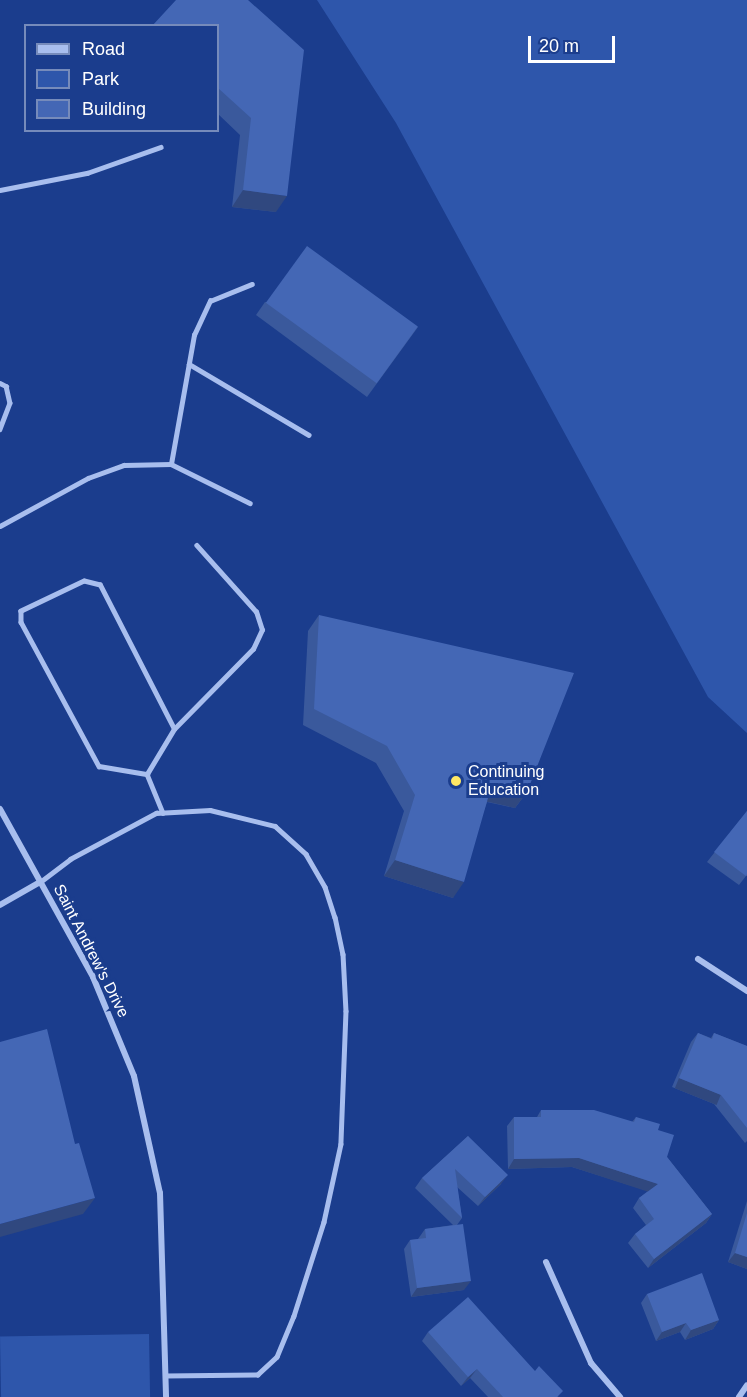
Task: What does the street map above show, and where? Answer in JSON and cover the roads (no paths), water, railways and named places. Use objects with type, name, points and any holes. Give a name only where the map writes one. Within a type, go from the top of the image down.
[{"type":"street","name":"Saint Andrew's Drive","points":[[0,809],[114,1023],[149,1133],[164,1242],[166,1397]]},
{"type":"street","points":[[0,904],[40,882]]},
{"type":"street","points":[[698,959],[747,991]]},
{"type":"street","points":[[546,1262],[591,1362],[620,1397]]},
{"type":"street","points":[[739,1397],[747,1385]]},
{"type":"lane","points":[[0,190],[87,173],[161,147]]},
{"type":"lane","points":[[171,464],[194,335],[210,301],[252,284]]},
{"type":"lane","points":[[189,364],[309,435]]},
{"type":"lane","points":[[0,383],[6,386],[10,403],[0,429]]},
{"type":"lane","points":[[0,526],[88,478],[124,465],[171,464],[250,503]]},
{"type":"lane","points":[[147,774],[174,729],[253,649],[262,630],[256,612],[196,546]]},
{"type":"lane","points":[[147,774],[99,766],[21,622],[21,611],[84,581],[100,585],[174,729]]},
{"type":"lane","points":[[147,774],[163,813]]},
{"type":"lane","points":[[40,882],[70,859],[163,813],[210,810],[275,826],[306,855],[325,887],[335,916],[343,954],[346,1011],[341,1144],[324,1222],[277,1357],[258,1375],[166,1376]]},
{"type":"place","name":"Continuing Education","points":[[456,781]]}]
